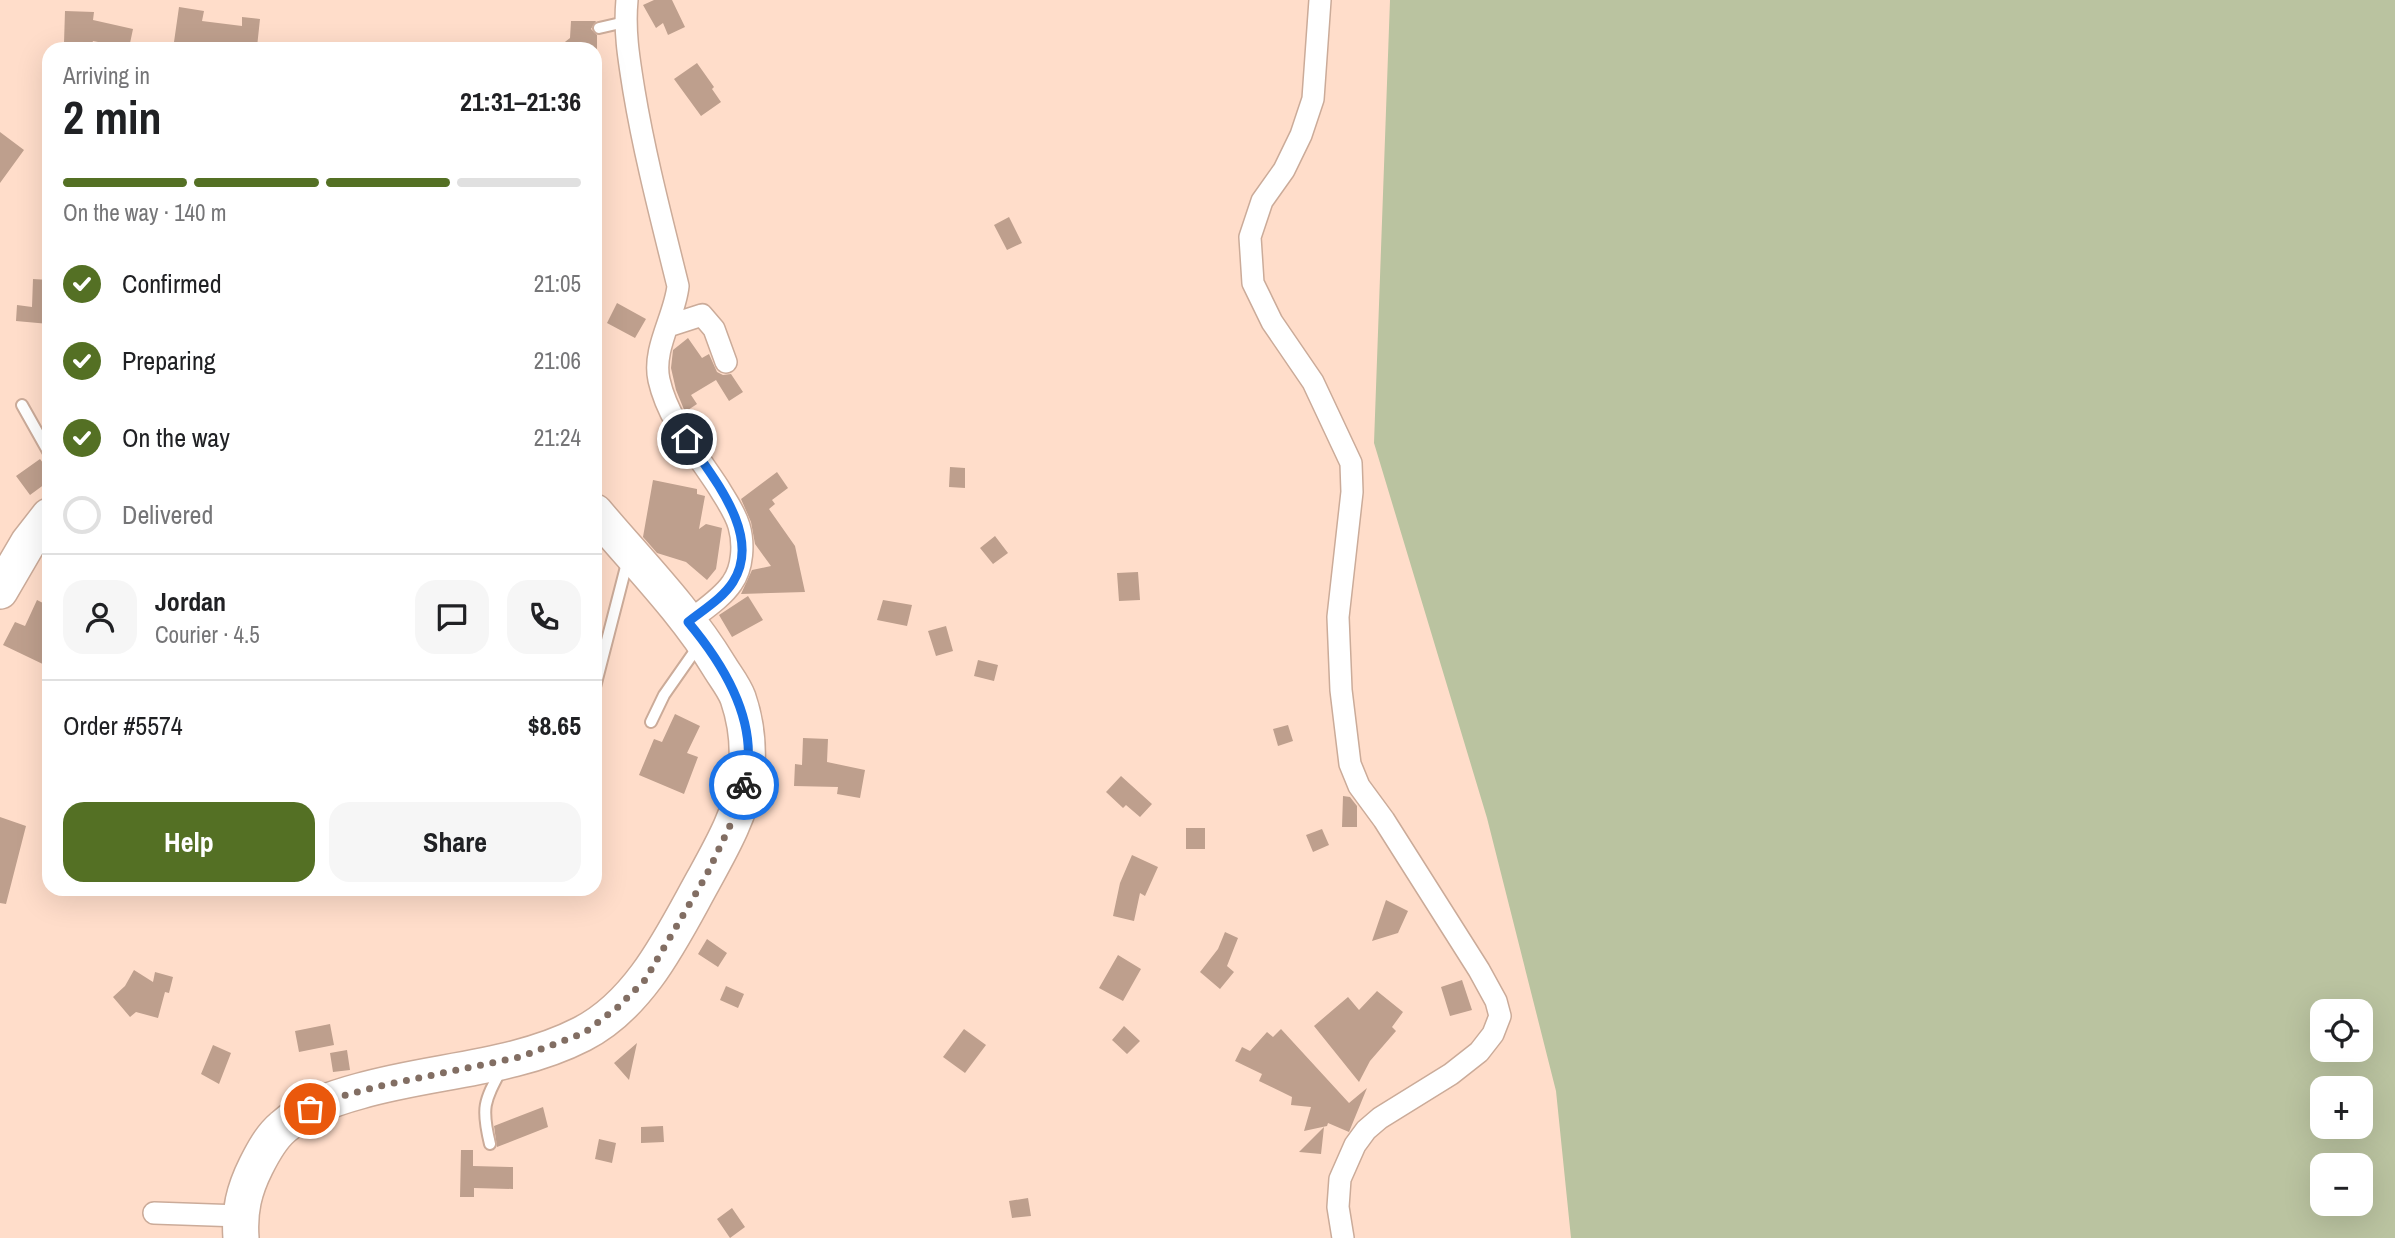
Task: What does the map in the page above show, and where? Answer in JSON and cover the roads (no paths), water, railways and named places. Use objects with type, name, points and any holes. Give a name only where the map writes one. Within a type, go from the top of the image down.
[{"type":"highway","points":[[241,1227],[246,1187],[263,1151],[283,1127],[310,1109],[342,1096],[507,1060],[584,1033],[618,1007],[645,980],[706,876],[737,811],[746,780],[748,742],[737,697],[696,631],[602,520]]},
{"type":"highway","points":[[2,583],[42,525]]},
{"type":"street","points":[[627,0],[625,22],[636,103],[650,174],[678,286],[677,299],[659,361],[659,378],[675,420],[732,509],[739,526],[741,544],[739,570],[732,584],[696,631]]},
{"type":"street","points":[[1320,0],[1313,99],[1301,135],[1284,170],[1262,201],[1250,237],[1253,283],[1272,322],[1313,382],[1351,463],[1352,492],[1338,617],[1341,691],[1350,764],[1359,786],[1384,820],[1479,971],[1496,1001],[1500,1016],[1493,1034],[1479,1052],[1451,1074],[1380,1118],[1366,1130],[1355,1145],[1340,1179],[1338,1207],[1342,1238]]},
{"type":"street","points":[[668,326],[702,315],[714,329],[726,362]]},
{"type":"street","points":[[154,1213],[241,1227]]},
{"type":"lane","points":[[599,28],[625,22]]},
{"type":"lane","points":[[22,405],[42,441]]},
{"type":"lane","points":[[602,659],[629,553]]},
{"type":"lane","points":[[651,722],[696,631]]},
{"type":"lane","points":[[490,1144],[484,1107],[487,1096],[507,1060]]}]
